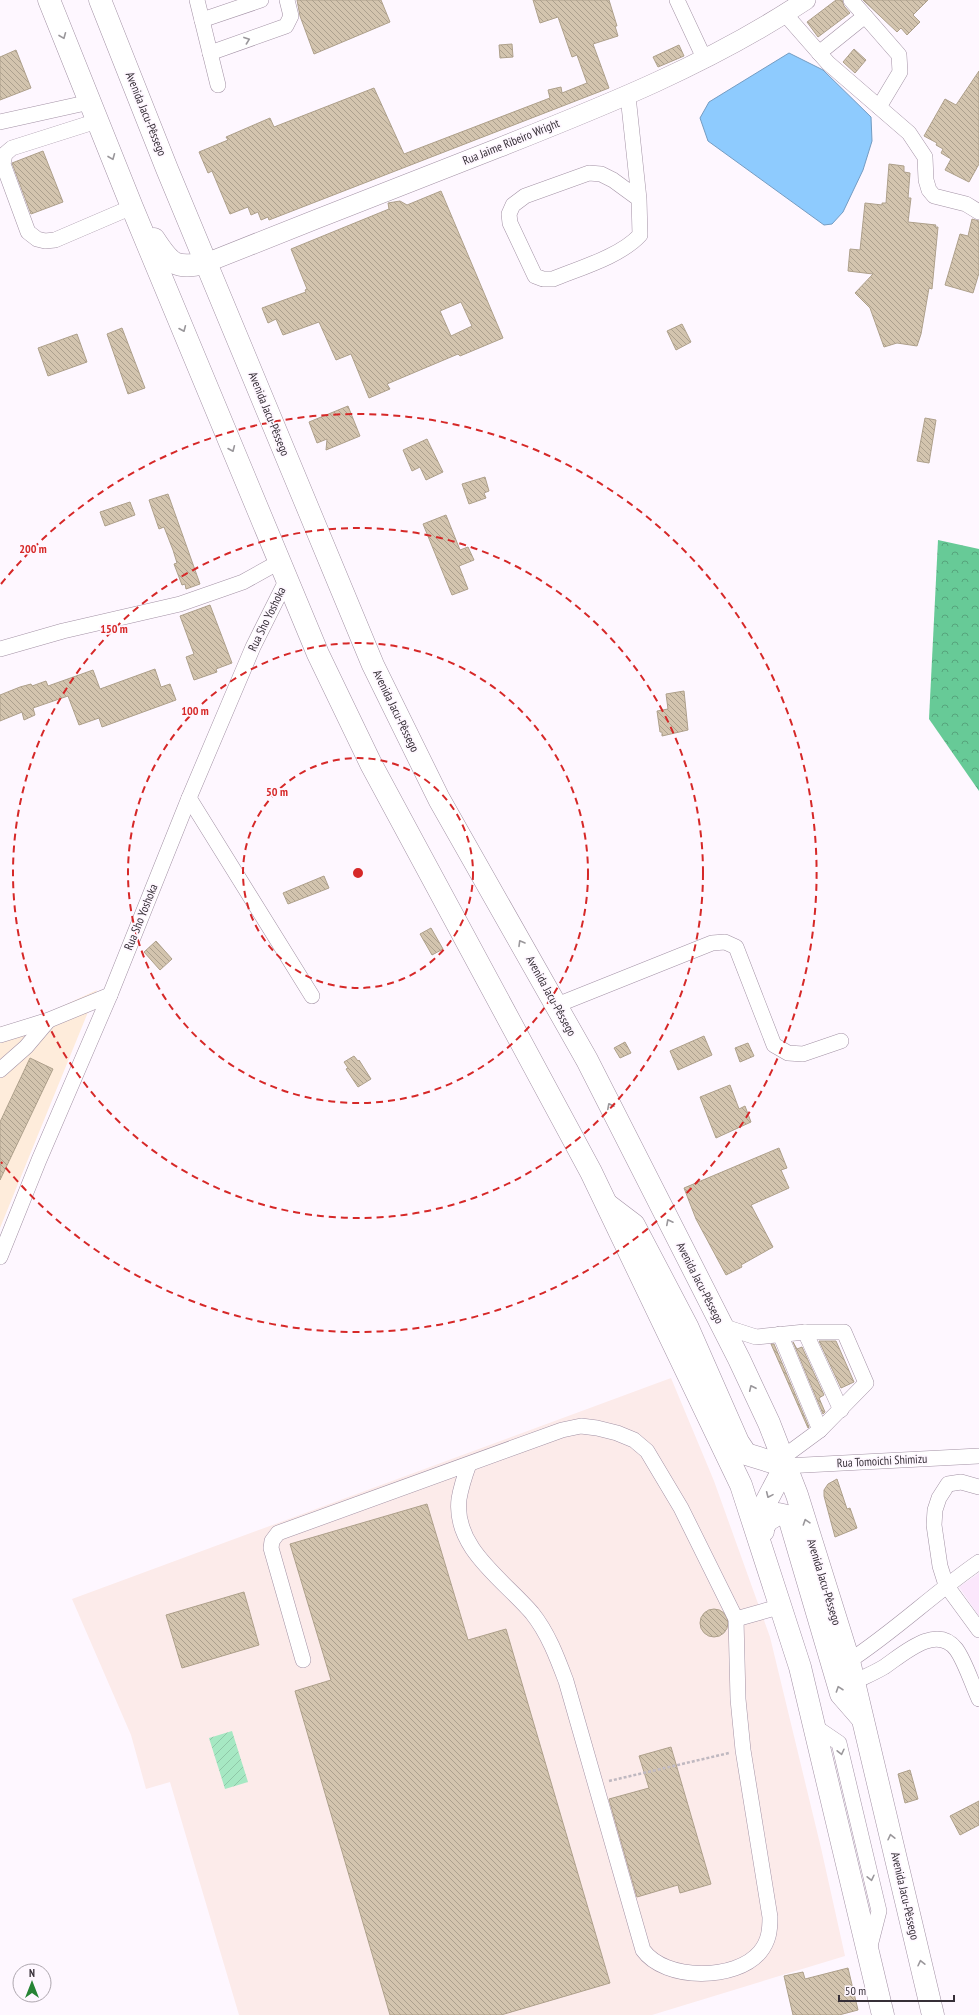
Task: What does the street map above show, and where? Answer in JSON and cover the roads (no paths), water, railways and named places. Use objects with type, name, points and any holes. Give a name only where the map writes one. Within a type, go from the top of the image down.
[{"type":"highway","points":[[49,0],[132,207],[318,654],[371,764],[587,1165],[741,1485],[762,1535],[800,1667],[883,2015]]},
{"type":"highway","name":"Avenida Jacu-Pêssego","points":[[100,0],[206,263],[373,665],[439,799],[557,1005],[621,1125],[769,1423],[784,1462],[826,1585],[849,1661],[933,2015]]},
{"type":"highway","points":[[132,207],[170,261],[188,265],[206,263]]},
{"type":"highway","points":[[170,298],[174,285],[184,273],[206,263]]},
{"type":"highway","points":[[605,1202],[634,1225],[687,1326],[738,1442],[746,1454],[784,1462],[764,1506],[762,1535]]},
{"type":"highway","points":[[661,1277],[683,1301],[747,1435],[758,1438],[769,1423]]},
{"type":"highway","points":[[762,1535],[773,1516],[782,1514],[790,1521],[841,1694],[863,1719]]},
{"type":"main road","name":"Rua Jaime Ribeiro Wright","points":[[206,263],[628,96],[705,60],[741,41],[806,0]]},
{"type":"street","points":[[197,0],[218,85]]},
{"type":"street","points":[[202,20],[261,0]]},
{"type":"street","points":[[210,53],[286,26],[291,16],[287,0]]},
{"type":"street","points":[[677,0],[705,60]]},
{"type":"street","points":[[851,0],[899,55],[901,64],[900,72],[879,107]]},
{"type":"street","points":[[785,14],[828,63],[909,133],[925,157],[926,180],[929,190],[934,196],[966,204],[979,212]]},
{"type":"street","points":[[820,53],[865,16]]},
{"type":"street","points":[[628,96],[639,199],[640,235],[633,243],[553,279],[543,280],[535,276],[510,223],[509,214],[513,206],[525,196],[589,173],[601,174],[613,180],[639,199]]},
{"type":"street","points":[[0,122],[93,112]]},
{"type":"street","points":[[93,112],[12,148],[5,154],[3,164],[6,176],[25,225],[28,232],[37,239],[45,241],[55,240],[132,207]]},
{"type":"street","points":[[0,649],[69,630],[180,604],[243,582],[283,571]]},
{"type":"street","name":"Rua Sho Yoshoka","points":[[0,1257],[39,1160],[110,995],[189,798],[254,647],[283,571]]},
{"type":"street","points":[[189,798],[312,996]]},
{"type":"street","points":[[557,1005],[712,943],[725,942],[736,948],[774,1045],[788,1053],[803,1054],[841,1041]]},
{"type":"street","points":[[0,1035],[49,1020],[110,995]]},
{"type":"street","points":[[0,1070],[26,1047],[49,1020]]},
{"type":"street","points":[[722,1326],[756,1337],[805,1332],[844,1332],[866,1383],[841,1410],[784,1462]]},
{"type":"street","points":[[805,1332],[841,1410]]},
{"type":"street","points":[[780,1334],[820,1430]]},
{"type":"street","points":[[303,1660],[271,1548],[275,1536],[285,1529],[562,1430],[581,1426],[617,1433],[634,1440],[647,1451],[681,1508],[736,1619],[738,1699],[743,1750],[770,1917],[770,1932],[766,1943],[751,1961],[741,1966],[722,1971],[683,1973],[658,1964],[647,1956],[643,1950],[566,1681],[545,1631],[523,1603],[469,1546],[462,1530],[459,1500],[469,1464]]},
{"type":"street","name":"Rua Tomoichi Shimizu","points":[[784,1462],[979,1456]]},
{"type":"street","points":[[979,1487],[961,1482],[948,1484],[939,1498],[935,1510],[934,1525],[937,1547],[946,1585],[979,1630]]},
{"type":"street","points":[[849,1661],[892,1632],[946,1585],[979,1562]]},
{"type":"street","points":[[736,1619],[782,1606]]},
{"type":"street","points":[[854,1682],[882,1668],[912,1647],[924,1641],[948,1641],[956,1649],[979,1699]]},
{"type":"water","points":[[789,53],[823,70],[871,117],[872,141],[863,170],[843,212],[832,224],[824,225],[708,141],[700,118],[709,102]]}]
